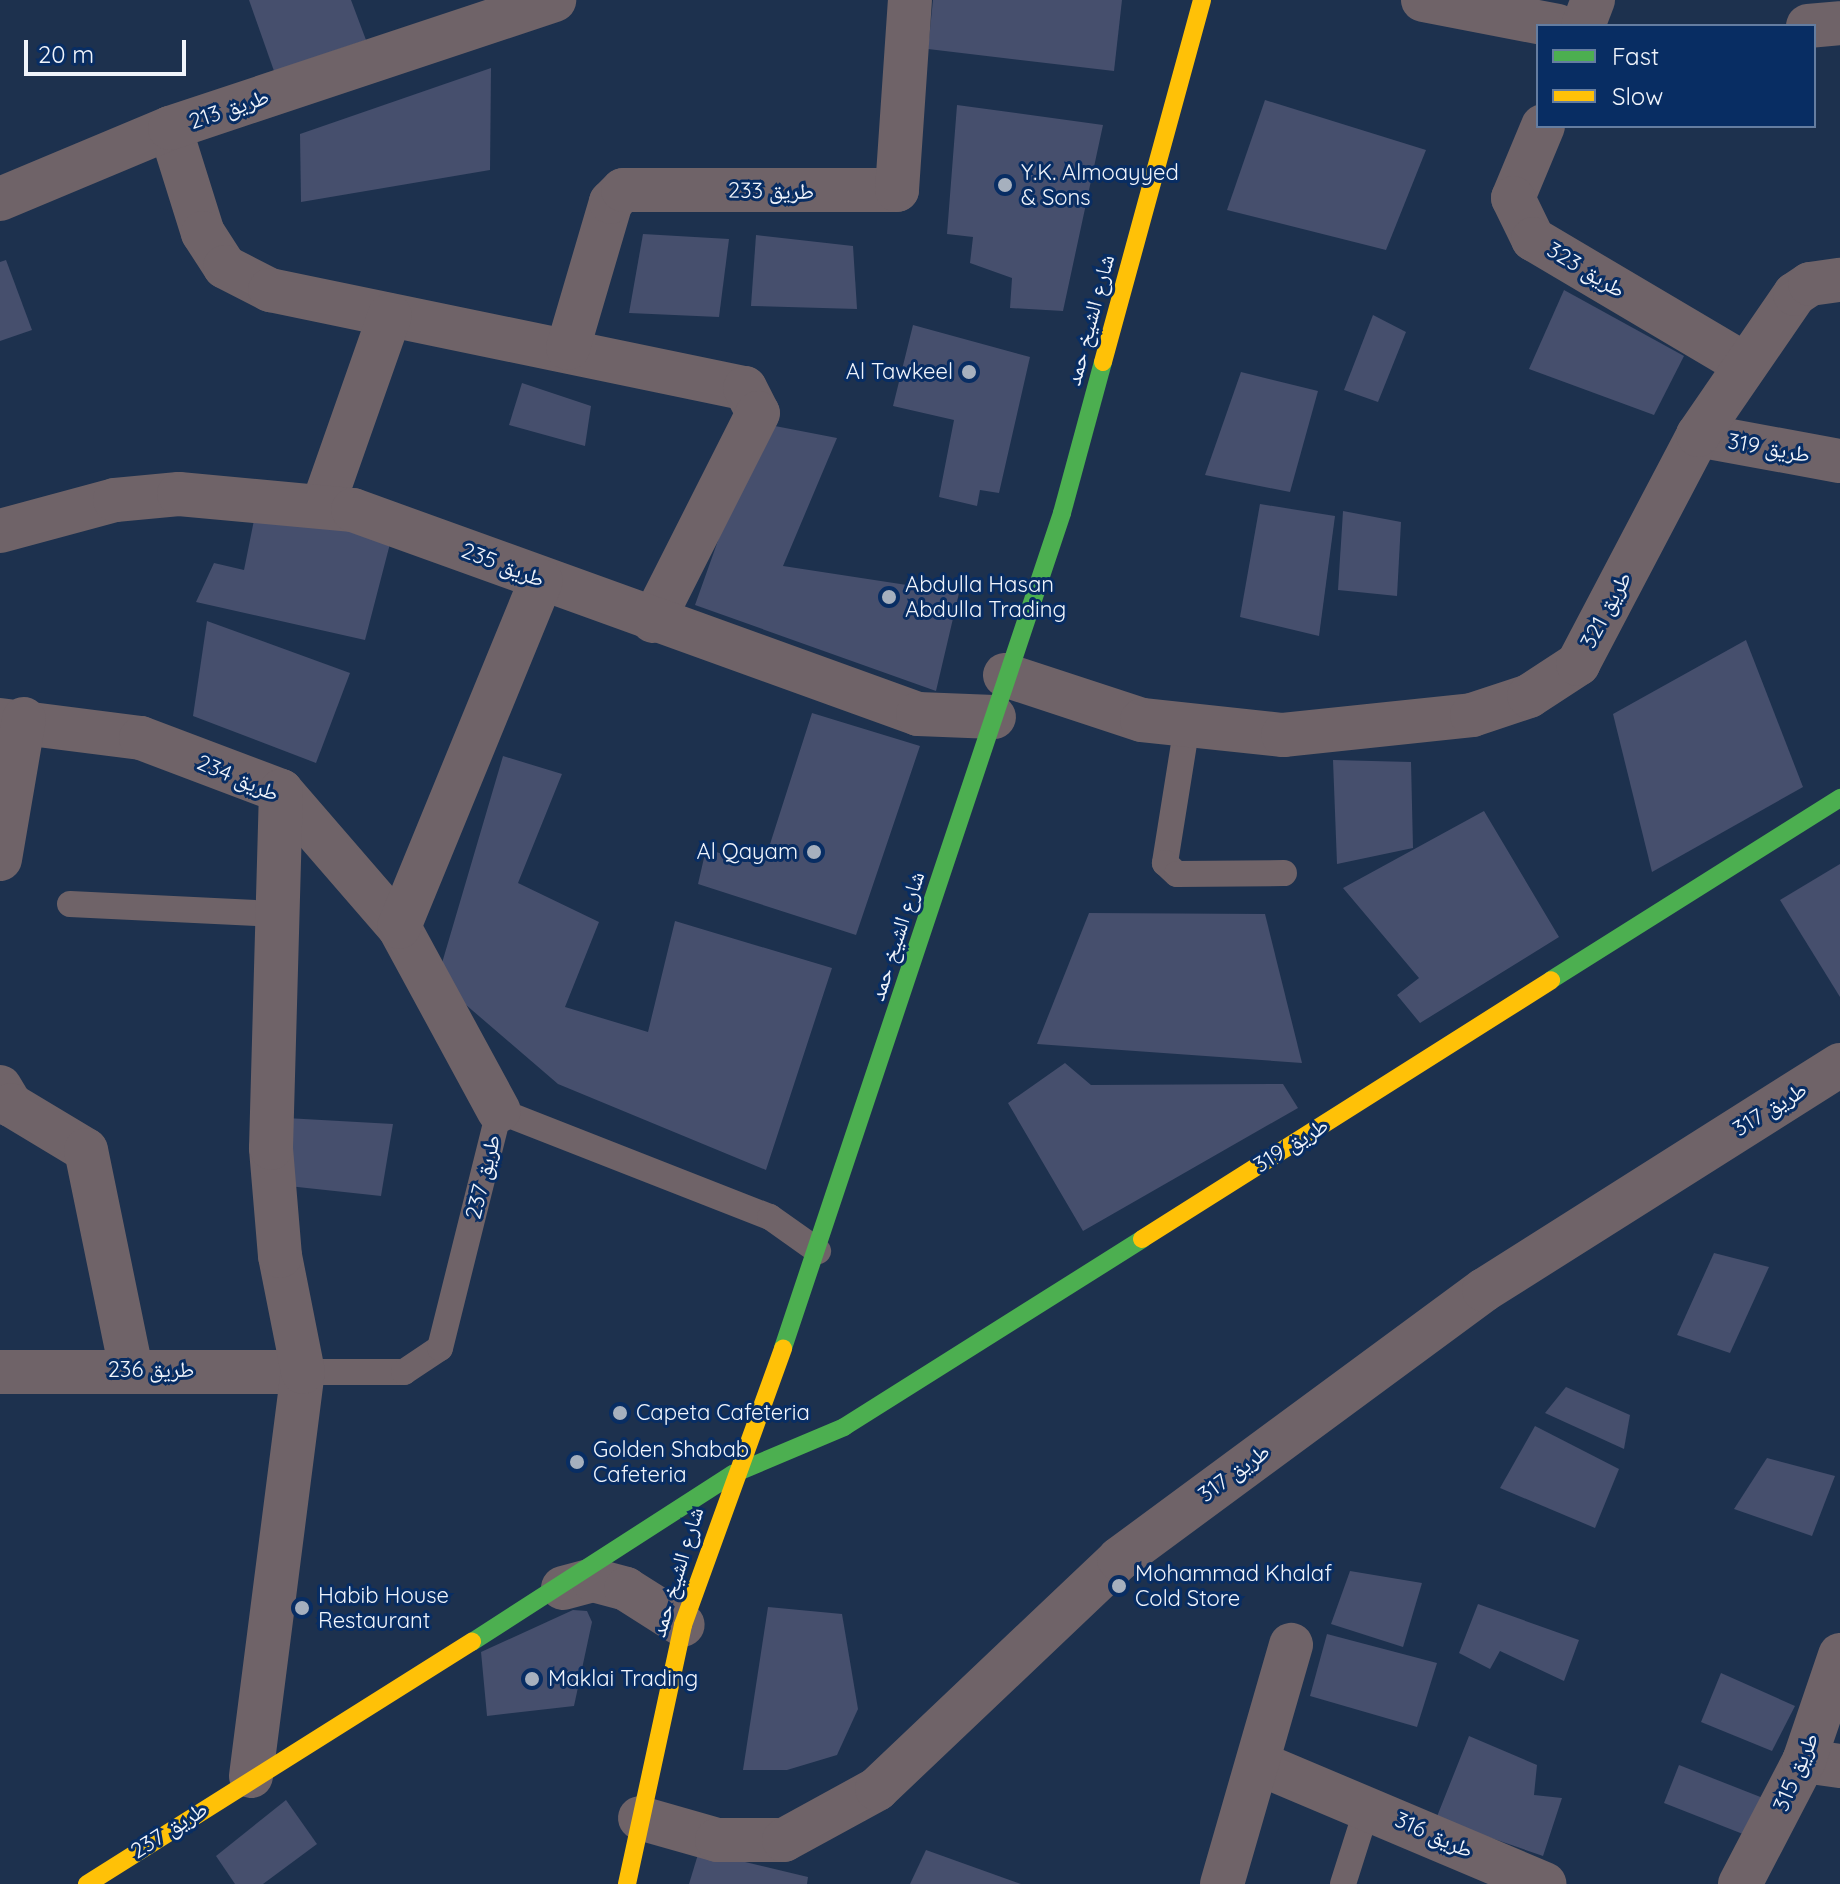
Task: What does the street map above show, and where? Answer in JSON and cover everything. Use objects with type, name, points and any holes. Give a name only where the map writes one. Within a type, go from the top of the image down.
[{"type":"street","name":"طريق 213","points":[[0,199],[170,128],[554,0]]},
{"type":"street","name":"طريق 233","points":[[568,348],[611,202],[623,190],[897,190],[910,0]]},
{"type":"street","name":"شارع الشيخ حمد","points":[[627,1884],[683,1625],[733,1474],[818,1251],[994,717],[1005,675],[1062,513],[1202,0]]},
{"type":"street","points":[[1423,0],[1548,24]]},
{"type":"street","points":[[1584,24],[1593,0]]},
{"type":"street","points":[[1816,25],[1840,23]]},
{"type":"street","points":[[170,128],[203,233],[225,267],[270,290],[568,348],[646,371],[745,388],[756,400],[758,413],[653,621]]},
{"type":"street","name":"طريق 323","points":[[1542,128],[1513,198],[1533,239],[1746,365]]},
{"type":"street","name":"طريق 321","points":[[1005,675],[1142,720],[1283,735],[1338,733],[1472,715],[1529,696],[1578,664],[1698,435],[1795,294],[1810,284],[1840,280]]},
{"type":"street","points":[[323,505],[390,315]]},
{"type":"street","name":"طريق 319","points":[[1698,435],[1840,461]]},
{"type":"street","name":"طريق 235","points":[[0,531],[147,496],[323,505],[383,519],[541,581],[918,714],[994,717]]},
{"type":"street","points":[[399,927],[541,581]]},
{"type":"street","name":"طريق 234","points":[[0,859],[12,720],[141,738],[281,791],[399,927],[499,1111]]},
{"type":"street","points":[[251,1776],[303,1372],[280,1256],[271,1148],[273,914],[281,791]]},
{"type":"street","name":"طريق 319","points":[[733,1474],[844,1427],[1840,798]]},
{"type":"street","name":"طريق 317","points":[[640,1818],[717,1840],[784,1840],[877,1789],[1119,1559],[1484,1290],[1840,1065]]},
{"type":"street","points":[[0,1087],[11,1105],[86,1150],[131,1369]]},
{"type":"street","name":"طريق 236","points":[[0,1372],[131,1369],[303,1372]]},
{"type":"street","name":"طريق 237","points":[[87,1884],[251,1776],[563,1588],[733,1474]]},
{"type":"street","name":"طريق 237","points":[[563,1588],[593,1580],[626,1589],[683,1625]]},
{"type":"street","points":[[1222,1884],[1291,1645]]},
{"type":"street","name":"طريق 315","points":[[1740,1884],[1822,1763],[1840,1655]]},
{"type":"street","name":"طريق 316","points":[[1258,1763],[1368,1805],[1544,1884]]},
{"type":"lane","points":[[1187,725],[1165,863],[1177,874],[1284,873]]},
{"type":"lane","points":[[70,904],[273,914]]},
{"type":"lane","name":"طريق 237","points":[[303,1372],[404,1372],[440,1348],[499,1111],[770,1217],[818,1251]]},
{"type":"lane","name":"طريق 316","points":[[1343,1884],[1368,1805]]},
{"type":"building","points":[[249,0],[351,0],[366,40],[274,71]]},
{"type":"building","points":[[933,0],[1122,0],[1114,71],[928,49]]},
{"type":"building","points":[[491,68],[490,170],[301,202],[300,134]]},
{"type":"building","points":[[1265,100],[1426,150],[1386,250],[1227,210]]},
{"type":"building","points":[[957,105],[1103,125],[1063,311],[1010,308],[1012,278],[970,263],[973,237],[947,234]]},
{"type":"building","points":[[643,234],[729,239],[719,317],[629,313]]},
{"type":"building","points":[[756,235],[853,246],[857,309],[751,306]]},
{"type":"building","points":[[6,260],[32,330],[0,341],[0,262]]},
{"type":"building","points":[[1564,290],[1684,356],[1654,415],[1529,369]]},
{"type":"building","points":[[1373,315],[1406,332],[1378,402],[1344,390]]},
{"type":"building","points":[[913,325],[1030,357],[999,493],[980,490],[977,506],[939,497],[954,420],[893,406]]},
{"type":"building","points":[[1241,372],[1318,391],[1290,492],[1205,475]]},
{"type":"building","points":[[522,383],[591,406],[585,446],[509,425]]},
{"type":"building","points":[[760,423],[837,438],[783,566],[959,593],[936,691],[695,605]]},
{"type":"building","points":[[1260,504],[1335,516],[1319,636],[1240,617]]},
{"type":"building","points":[[1343,511],[1401,522],[1397,596],[1338,590]]},
{"type":"building","points":[[255,515],[392,536],[365,640],[196,602],[214,563],[244,570]]},
{"type":"building","points":[[207,621],[350,673],[316,763],[193,716]]},
{"type":"building","points":[[1746,640],[1803,787],[1652,872],[1613,714]]},
{"type":"building","points":[[812,713],[920,746],[856,935],[698,884],[706,849],[763,866]]},
{"type":"building","points":[[503,756],[562,774],[518,883],[599,922],[565,1007],[648,1032],[675,921],[832,968],[766,1170],[558,1084],[437,980]]},
{"type":"building","points":[[1333,760],[1411,762],[1413,848],[1337,864]]},
{"type":"building","points":[[1484,811],[1559,937],[1420,1023],[1397,995],[1419,978],[1343,888]]},
{"type":"building","points":[[1840,864],[1840,997],[1780,900]]},
{"type":"building","points":[[1089,913],[1265,914],[1302,1063],[1037,1044]]},
{"type":"building","points":[[1065,1063],[1091,1085],[1283,1084],[1298,1108],[1083,1231],[1008,1103]]},
{"type":"building","points":[[286,1118],[393,1124],[381,1196],[279,1185]]},
{"type":"building","points":[[1714,1253],[1769,1267],[1730,1353],[1677,1335]]},
{"type":"building","points":[[1566,1387],[1630,1415],[1624,1449],[1545,1413]]},
{"type":"building","points":[[1535,1426],[1619,1469],[1595,1528],[1500,1488]]},
{"type":"building","points":[[1767,1458],[1835,1476],[1812,1536],[1734,1509]]},
{"type":"building","points":[[1350,1571],[1422,1583],[1403,1647],[1331,1624]]},
{"type":"building","points":[[1478,1604],[1579,1640],[1564,1681],[1500,1651],[1490,1669],[1459,1653]]},
{"type":"building","points":[[768,1607],[842,1614],[858,1709],[837,1755],[787,1770],[743,1770]]},
{"type":"building","name":"Maklai Trading","points":[[573,1610],[587,1611],[592,1622],[574,1706],[487,1716],[481,1652]]},
{"type":"building","points":[[1327,1634],[1437,1663],[1417,1727],[1310,1696]]},
{"type":"building","points":[[1721,1673],[1795,1706],[1772,1751],[1701,1722]]},
{"type":"building","points":[[1469,1736],[1537,1765],[1534,1795],[1562,1798],[1543,1856],[1436,1819]]},
{"type":"building","points":[[1679,1765],[1763,1798],[1748,1836],[1664,1803]]},
{"type":"building","points":[[286,1800],[317,1844],[263,1884],[235,1884],[216,1856]]},
{"type":"building","points":[[926,1850],[1021,1884],[910,1884]]},
{"type":"building","points":[[699,1851],[808,1877],[807,1884],[689,1884]]},
{"type":"traffic: fast","points":[[783,1348],[1062,513],[1103,362]]},
{"type":"traffic: fast","points":[[1551,980],[1840,798]]},
{"type":"traffic: fast","points":[[472,1642],[733,1474],[844,1427],[1142,1239]]},
{"type":"traffic: slow","points":[[1103,362],[1202,0]]},
{"type":"traffic: slow","points":[[1142,1239],[1551,980]]},
{"type":"traffic: slow","points":[[627,1884],[683,1625],[783,1348]]},
{"type":"traffic: slow","points":[[87,1884],[472,1642]]},
{"type":"place","name":"Y.K. Almoayyed & Sons","points":[[1005,185]]},
{"type":"place","name":"Al Tawkeel","points":[[969,372]]},
{"type":"place","name":"Abdulla Hasan Abdulla Trading","points":[[889,597]]},
{"type":"place","name":"Al Qayam","points":[[814,852]]},
{"type":"place","name":"Capeta Cafeteria","points":[[620,1413]]},
{"type":"place","name":"Golden Shabab Cafeteria","points":[[577,1462]]},
{"type":"place","name":"Mohammad Khalaf Cold Store","points":[[1119,1586]]},
{"type":"place","name":"Habib House Restaurant","points":[[302,1608]]},
{"type":"place","name":"Maklai Trading","points":[[532,1679]]}]
